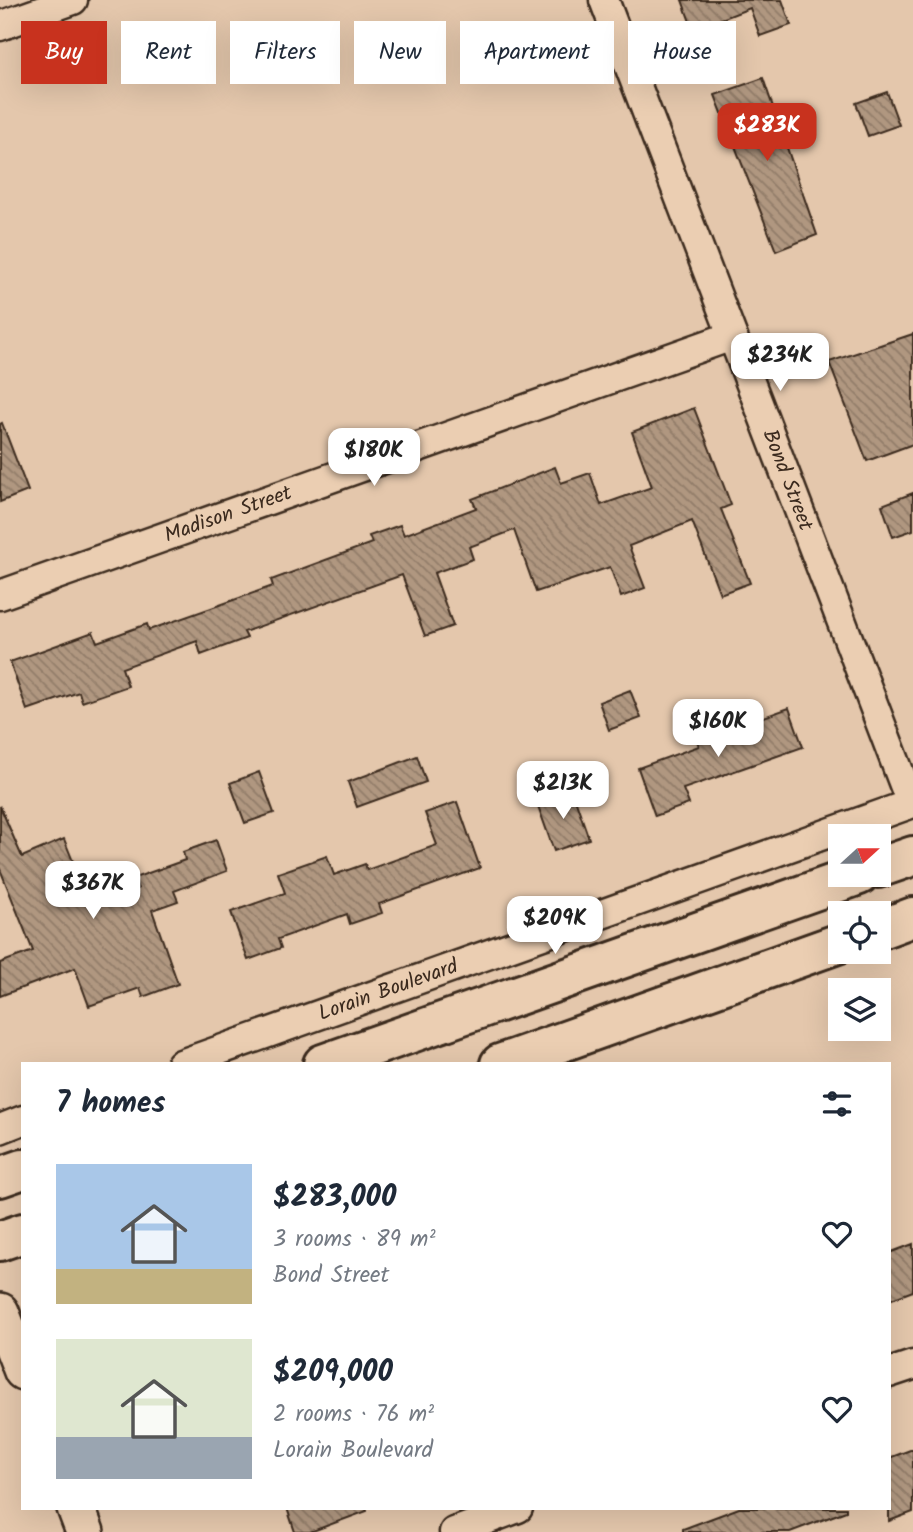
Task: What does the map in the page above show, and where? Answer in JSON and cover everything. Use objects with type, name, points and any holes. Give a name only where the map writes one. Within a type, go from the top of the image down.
[{"type":"main road","points":[[891,864],[913,856]]},
{"type":"main road","points":[[329,1062],[828,886]]},
{"type":"main road","points":[[891,925],[913,917]]},
{"type":"main road","points":[[506,1062],[828,947]]},
{"type":"main road","points":[[0,1177],[21,1170]]},
{"type":"main road","points":[[0,1241],[21,1234]]},
{"type":"street","points":[[0,26],[73,0]]},
{"type":"street","name":"Bond Street","points":[[604,0],[912,803]]},
{"type":"street","name":"Madison Street","points":[[0,595],[732,336]]},
{"type":"street","name":"Lorain Boulevard","points":[[187,1062],[912,803]]},
{"type":"street","points":[[0,1129],[21,1121]]},
{"type":"street","points":[[0,1311],[21,1366]]},
{"type":"street","points":[[891,1372],[913,1364]]},
{"type":"street","points":[[77,1510],[85,1532]]},
{"type":"street","points":[[454,1532],[513,1510]]},
{"type":"building","points":[[682,0],[782,0],[791,25],[760,36],[750,8],[716,21],[690,21]]},
{"type":"building","points":[[763,78],[817,235],[776,251],[715,95]]},
{"type":"building","points":[[887,92],[899,125],[868,136],[856,103]]},
{"type":"building","points":[[913,334],[913,444],[867,461],[829,362]]},
{"type":"building","points":[[694,408],[731,505],[721,509],[750,583],[720,594],[692,521],[629,546],[645,588],[621,597],[610,567],[536,592],[514,530],[469,547],[473,559],[434,573],[453,626],[425,636],[402,575],[244,632],[247,638],[201,655],[197,641],[122,668],[128,686],[82,702],[79,692],[27,710],[10,662],[93,632],[97,642],[147,624],[149,630],[273,586],[271,580],[372,543],[369,536],[400,525],[404,535],[476,508],[472,499],[555,467],[561,483],[590,473],[601,505],[652,487],[632,432]]},
{"type":"building","points":[[2,423],[28,491],[0,502],[0,424]]},
{"type":"building","points":[[913,493],[913,530],[893,537],[882,505]]},
{"type":"building","points":[[630,690],[641,718],[609,730],[599,702]]},
{"type":"building","points":[[789,708],[803,747],[683,789],[689,804],[655,816],[638,768],[699,746],[697,741]]},
{"type":"building","points":[[417,756],[426,782],[357,807],[348,782]]},
{"type":"building","points":[[259,772],[274,813],[245,823],[230,783]]},
{"type":"building","points":[[572,790],[589,839],[554,851],[537,803]]},
{"type":"building","points":[[457,802],[480,868],[379,904],[382,913],[350,924],[347,914],[278,939],[281,948],[248,960],[231,912],[285,893],[278,873],[327,856],[334,875],[365,864],[367,870],[437,845],[425,813]]},
{"type":"building","points":[[0,806],[22,857],[64,839],[91,906],[138,889],[134,878],[185,860],[183,852],[216,840],[227,871],[174,891],[178,901],[152,910],[178,984],[143,997],[140,988],[89,1006],[75,968],[0,996],[0,963],[33,951],[0,869]]},
{"type":"building","points":[[913,1244],[913,1291],[891,1299],[891,1252]]},
{"type":"building","points":[[913,1449],[913,1512],[889,1521],[891,1510],[891,1457]]},
{"type":"building","points":[[288,1510],[367,1511],[310,1532],[295,1532]]},
{"type":"building","points":[[734,1510],[846,1510],[790,1532],[683,1532],[683,1529]]}]
